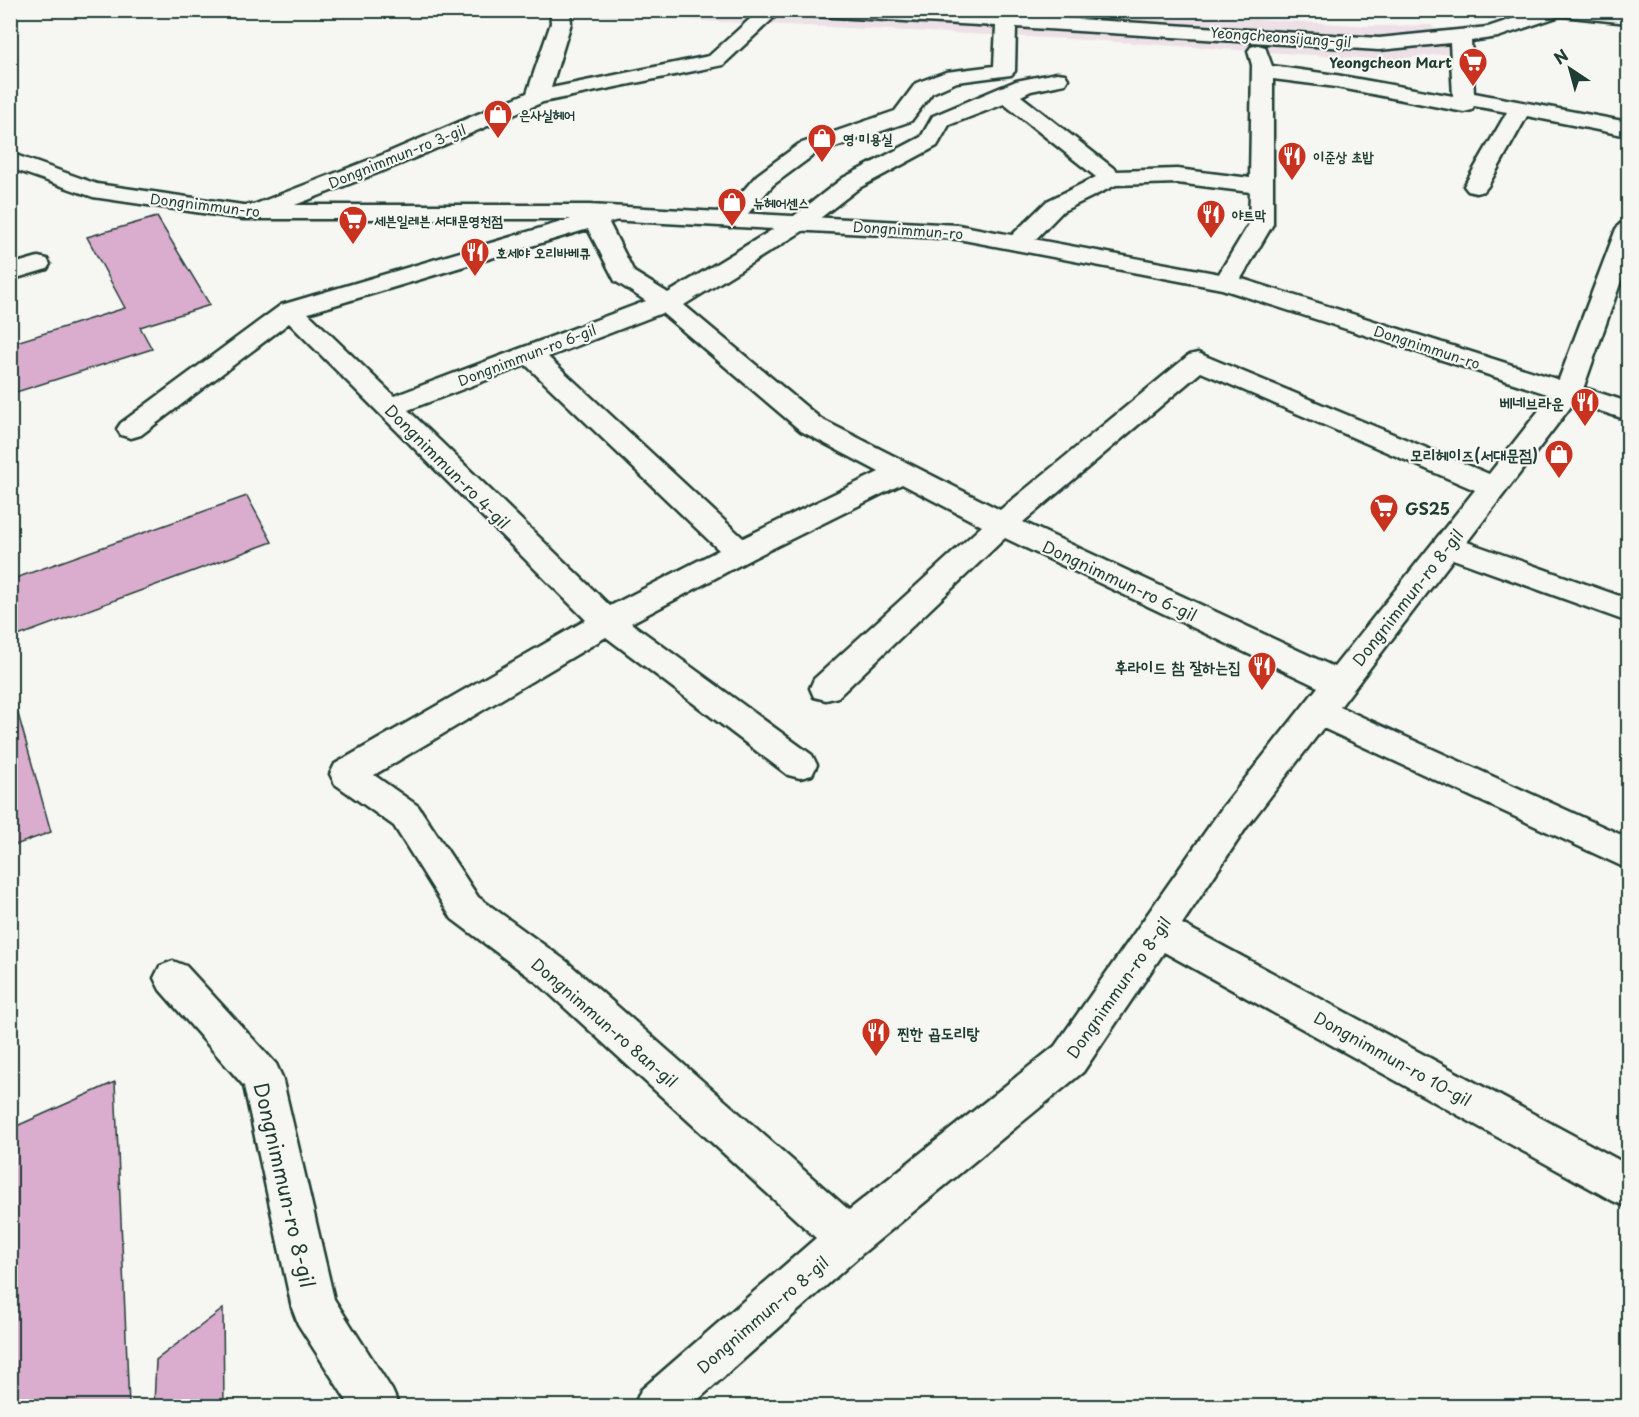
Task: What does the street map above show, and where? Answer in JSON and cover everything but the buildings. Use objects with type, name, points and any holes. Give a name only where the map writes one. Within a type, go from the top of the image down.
[{"type":"street","points":[[537,97],[561,23],[560,10]]},
{"type":"street","name":"Dongnimmun-ro 3-gil","points":[[256,212],[390,160],[537,97],[716,61],[772,10]]},
{"type":"street","name":"Yeongcheonsijang-gil","points":[[814,10],[1379,44],[1491,33],[1560,10]]},
{"type":"street","points":[[1560,10],[1629,17]]},
{"type":"street","points":[[1006,20],[1004,70],[1015,90],[1112,178]]},
{"type":"street","points":[[1227,282],[1261,224],[1262,71],[1254,35]]},
{"type":"street","points":[[1262,71],[1336,81],[1464,105],[1460,37]]},
{"type":"street","points":[[730,220],[765,180],[807,149],[903,116],[924,88],[953,76],[1004,70]]},
{"type":"street","points":[[798,224],[851,183],[929,141],[941,121],[1015,90],[1057,79]]},
{"type":"street","points":[[1463,97],[1629,129]]},
{"type":"street","points":[[1476,186],[1520,108]]},
{"type":"street","name":"Dongnimmun-ro","points":[[10,160],[93,190],[256,212],[604,216],[958,232],[1227,282],[1629,411]]},
{"type":"street","points":[[1018,243],[1055,206],[1112,178],[1178,176],[1261,186]]},
{"type":"street","points":[[131,429],[290,310],[604,216]]},
{"type":"street","name":"Dongnimmun-ro 6-gil","points":[[604,216],[624,276],[665,302],[811,425],[1328,697]]},
{"type":"street","name":"Dongnimmun-ro 6-gil","points":[[389,408],[675,298],[798,224]]},
{"type":"street","name":"Dongnimmun-ro 8-gil","points":[[657,1407],[848,1238],[1069,1059],[1234,818],[1568,392],[1629,229]]},
{"type":"street","points":[[10,273],[38,264]]},
{"type":"street","name":"Dongnimmun-ro 4-gil","points":[[290,310],[607,622],[800,765]]},
{"type":"street","points":[[530,354],[740,552]]},
{"type":"street","points":[[826,688],[1002,524],[1198,361],[1494,487]]},
{"type":"street","points":[[607,622],[740,552],[903,472]]},
{"type":"street","points":[[1447,546],[1629,611]]},
{"type":"street","name":"Dongnimmun-ro 8an-gil","points":[[607,622],[347,774],[406,816],[465,908],[553,973],[848,1238]]},
{"type":"street","points":[[1328,697],[1629,854]]},
{"type":"street","name":"Dongnimmun-ro 10-gil","points":[[1158,930],[1629,1187]]},
{"type":"street","name":"Dongnimmun-ro 8-gil","points":[[173,978],[262,1077],[314,1308],[376,1407]]},
{"type":"shaded area","points":[[507,11],[1127,11],[1369,26],[1431,25],[1445,39],[1452,53],[1388,60],[1088,40]]},
{"type":"place","name":"Yeongcheon Mart","points":[[1473,88]]},
{"type":"place","name":"은사실헤어","points":[[498,140]]},
{"type":"place","name":"영 미용실","points":[[822,164]]},
{"type":"place","name":"이준상 초밥","points":[[1292,182]]},
{"type":"place","name":"뉴헤어센스","points":[[732,228]]},
{"type":"place","name":"야트막","points":[[1211,240]]},
{"type":"place","name":"세븐일레븐 서대문영천점","points":[[353,246]]},
{"type":"place","name":"호세야 오리바베큐","points":[[475,278]]},
{"type":"place","name":"베네브라운","points":[[1585,428]]},
{"type":"place","name":"모리헤이즈(서대문점)","points":[[1559,480]]},
{"type":"place","name":"GS25","points":[[1384,534]]},
{"type":"place","name":"후라이드 참 잘하는집","points":[[1262,692]]},
{"type":"place","name":"찐한 곱도리탕","points":[[876,1058]]}]
